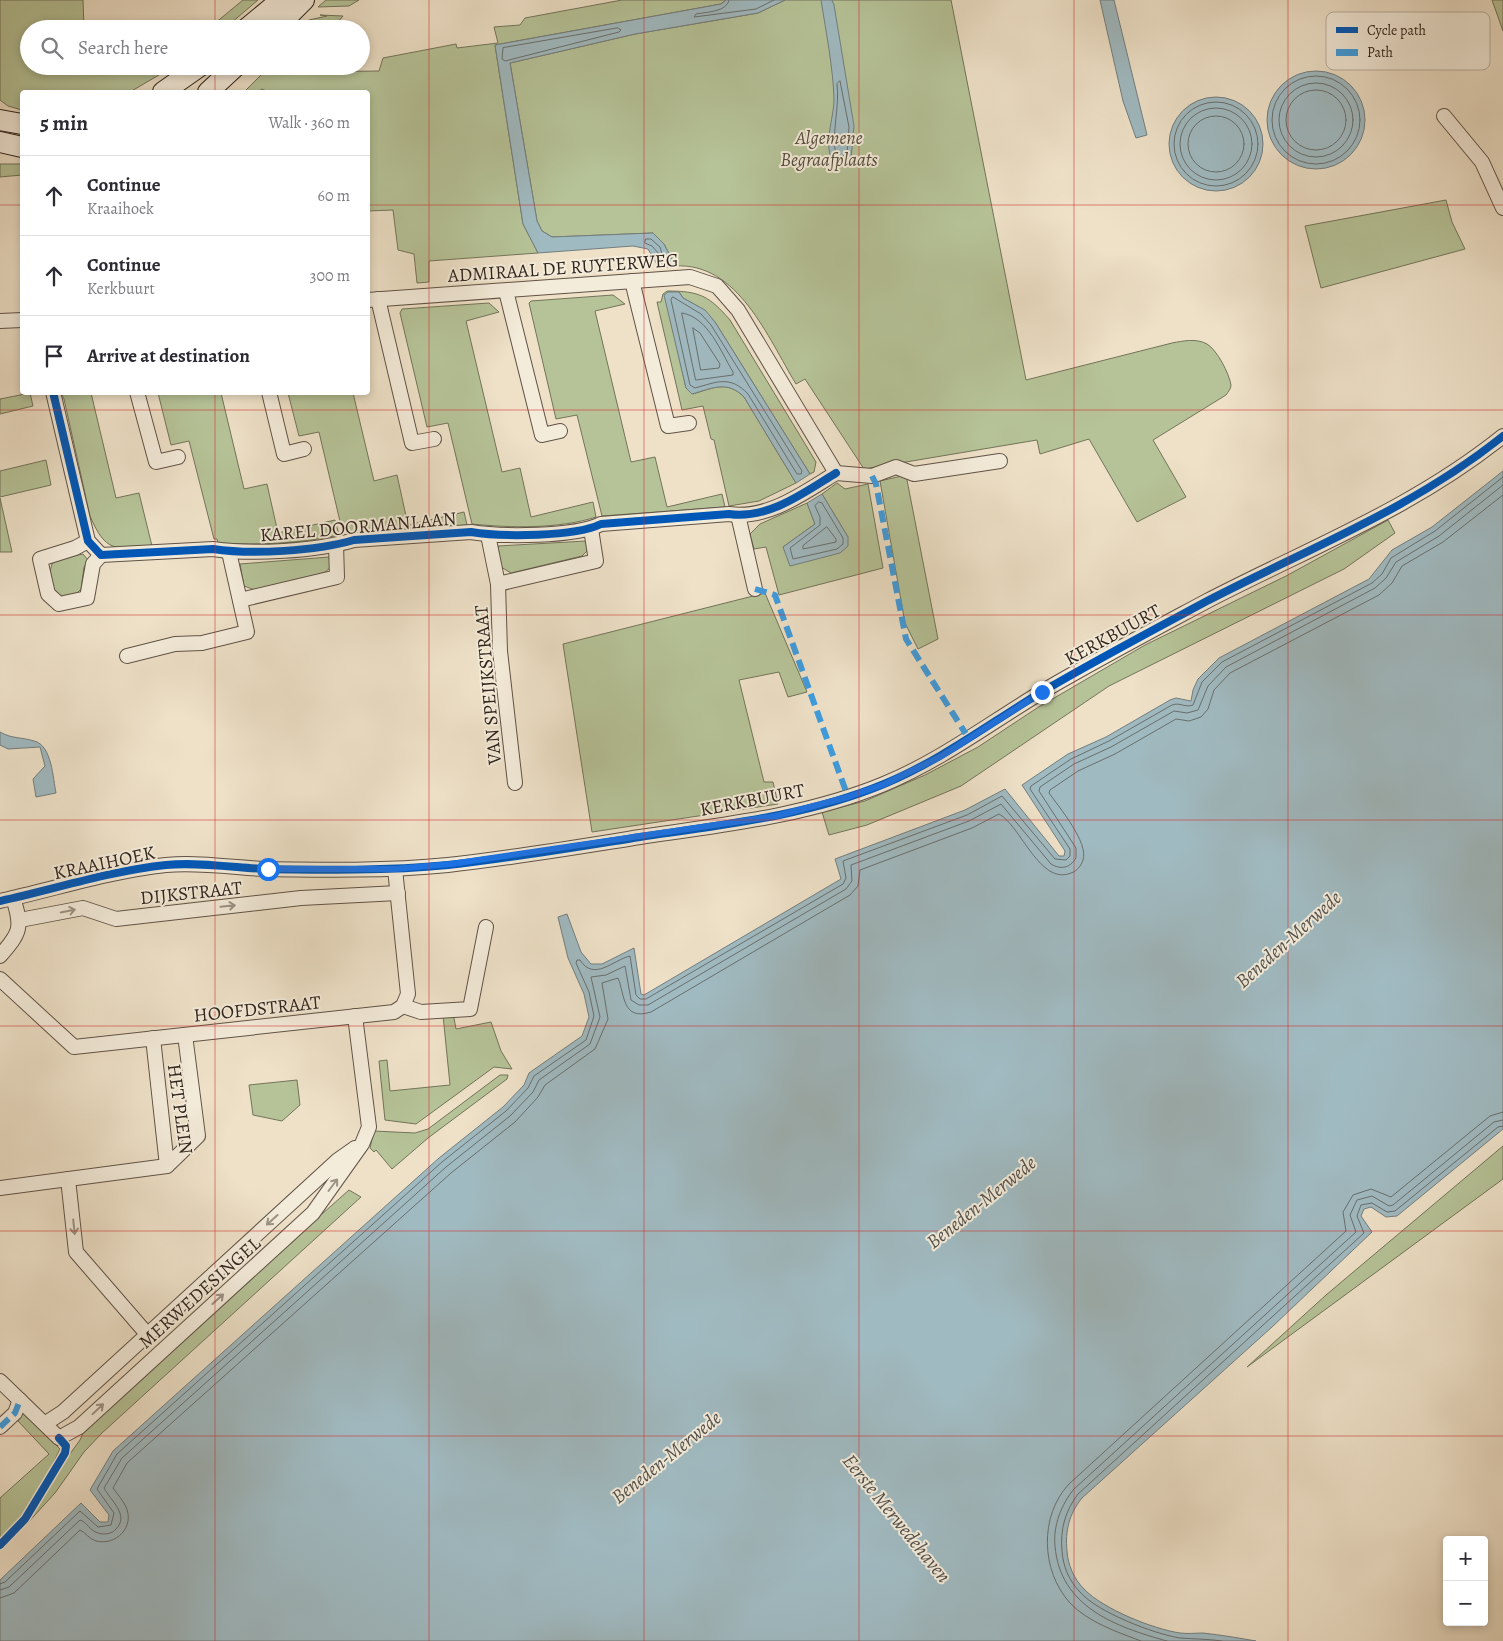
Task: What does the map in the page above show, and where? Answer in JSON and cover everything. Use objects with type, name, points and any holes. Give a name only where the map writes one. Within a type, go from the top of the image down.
[{"type":"street","points":[[257,20],[281,0]]},
{"type":"street","points":[[284,20],[304,0]]},
{"type":"street","points":[[166,90],[187,75]]},
{"type":"street","points":[[210,90],[226,75]]},
{"type":"street","points":[[1444,116],[1482,162],[1503,208]]},
{"type":"street","points":[[0,120],[20,124]]},
{"type":"street","points":[[0,142],[20,147]]},
{"type":"street","name":"ADMIRAAL DE RUYTERWEG","points":[[373,299],[690,277],[717,286],[738,310],[836,473]]},
{"type":"street","points":[[632,282],[668,426],[689,423]]},
{"type":"street","points":[[506,290],[542,435],[560,431]]},
{"type":"street","points":[[373,299],[412,443],[434,439]]},
{"type":"street","points":[[0,321],[20,320]]},
{"type":"street","points":[[54,395],[88,541],[102,555],[92,564],[87,598],[59,604],[48,594],[40,558],[75,548],[88,541]]},
{"type":"street","points":[[138,395],[156,462],[178,457]]},
{"type":"street","points":[[270,395],[284,454],[304,450]]},
{"type":"street","name":"KERKBUURT","points":[[395,869],[451,864],[776,816],[848,797],[885,784],[940,757],[1042,692],[1134,639],[1232,588],[1354,531],[1404,503],[1454,471],[1503,436]]},
{"type":"street","points":[[836,473],[872,476],[896,467],[914,474],[1000,461]]},
{"type":"street","name":"KAREL DOORMANLAAN","points":[[102,555],[213,550],[229,552],[336,545],[354,540],[471,532],[488,535],[591,528],[601,524],[729,514],[738,515],[779,507],[836,473]]},
{"type":"street","points":[[738,515],[755,589]]},
{"type":"street","points":[[488,535],[498,584],[596,561],[591,528]]},
{"type":"street","name":"KAREL DOORMANLAAN","points":[[240,600],[338,577],[336,545]]},
{"type":"street","points":[[127,656],[175,644],[202,643],[247,632],[229,552]]},
{"type":"street","name":"VAN SPEIJKSTRAAT","points":[[498,584],[500,651],[515,783]]},
{"type":"street","name":"KRAAIHOEK","points":[[6,900],[84,881],[168,865],[268,869],[395,869]]},
{"type":"street","points":[[395,869],[408,994],[404,1006],[421,1012],[470,1009],[486,927]]},
{"type":"street","name":"DIJKSTRAAT","points":[[20,920],[83,908],[116,919],[301,898],[398,893]]},
{"type":"street","points":[[0,956],[17,936],[20,920],[6,900]]},
{"type":"street","name":"HOOFDSTRAAT","points":[[0,979],[74,1047],[394,1012],[404,1006]]},
{"type":"street","name":"MERWEDESINGEL","points":[[0,1381],[46,1423],[59,1438],[79,1427],[313,1213],[362,1144],[369,1127],[355,1016]]},
{"type":"street","name":"HET PLEIN","points":[[167,1166],[198,1136],[185,1035]]},
{"type":"street","name":"HET PLEIN","points":[[153,1038],[167,1166]]},
{"type":"street","name":"MERWEDESINGEL","points":[[46,1423],[63,1412],[338,1160],[362,1144]]},
{"type":"street","points":[[0,1188],[167,1166]]},
{"type":"street","points":[[68,1179],[76,1252],[147,1334]]},
{"type":"street","points":[[0,1427],[14,1414],[20,1400]]},
{"type":"green space","points":[[0,0],[83,0],[84,20],[20,20],[20,75],[159,75],[133,90],[20,90],[20,109],[8,106],[0,100]]},
{"type":"green space","points":[[243,0],[258,0],[235,20],[219,20]]},
{"type":"green space","points":[[326,0],[359,0],[349,6],[318,7]]},
{"type":"green space","points":[[622,0],[726,0],[721,4],[495,45],[523,224],[538,253],[429,261],[429,282],[417,283],[414,254],[398,250],[393,210],[370,211],[370,90],[246,90],[261,75],[370,75],[370,71],[379,71],[383,58],[456,44],[457,48],[498,43],[494,27],[520,25],[525,18]]},
{"type":"green space","name":"Algemene Begraafplaats","points":[[785,0],[951,0],[1026,380],[1172,343],[1194,341],[1207,344],[1215,351],[1225,368],[1231,385],[1229,390],[1226,395],[1153,440],[1186,497],[1137,522],[1089,439],[1040,454],[1037,440],[864,469],[805,379],[796,384],[749,306],[734,289],[717,276],[697,268],[675,266],[664,244],[653,233],[552,237],[542,231],[537,221],[510,63],[635,34],[758,13]]},
{"type":"green space","points":[[1492,0],[1503,0],[1503,31]]},
{"type":"green space","points":[[320,15],[343,16],[340,20],[309,20],[327,16]]},
{"type":"green space","points":[[0,164],[20,164],[20,175],[0,177]]},
{"type":"green space","points":[[1446,200],[1452,222],[1465,249],[1321,288],[1305,226]]},
{"type":"green space","points":[[667,291],[688,292],[703,296],[716,305],[730,320],[816,462],[814,472],[810,474],[715,322],[699,307],[683,298],[679,292],[668,292],[665,295],[686,388],[693,394],[713,388],[726,387],[744,397],[796,483],[759,501],[729,506],[714,440],[711,439],[703,406],[682,410],[657,302],[661,302],[663,294]]},
{"type":"green space","points":[[613,295],[625,304],[595,311],[631,462],[655,457],[667,507],[722,494],[725,507],[602,516],[577,415],[556,419],[529,303],[531,301]]},
{"type":"green space","points":[[489,303],[499,312],[466,321],[502,472],[520,468],[531,517],[593,502],[596,517],[551,526],[472,524],[448,423],[427,427],[400,313],[402,309]]},
{"type":"green space","points":[[30,395],[33,406],[0,414],[0,399]]},
{"type":"green space","points":[[62,395],[91,395],[116,498],[139,493],[152,546],[120,548],[107,543],[101,537],[90,516]]},
{"type":"green space","points":[[158,395],[221,395],[244,489],[267,484],[278,533],[335,520],[339,535],[279,543],[218,543],[217,539],[214,539],[189,441],[171,445]]},
{"type":"green space","points":[[289,395],[353,395],[374,481],[397,475],[408,525],[464,512],[467,525],[348,534],[347,530],[342,530],[319,432],[299,436]]},
{"type":"green space","points":[[46,460],[51,485],[0,497],[0,471]]},
{"type":"green space","points":[[906,475],[938,639],[918,649],[905,623],[880,481]]},
{"type":"green space","points":[[837,483],[845,489],[868,484],[883,568],[779,595],[766,547],[754,549],[750,534],[760,524],[807,503],[815,524],[783,547],[848,537],[822,494]]},
{"type":"green space","points":[[0,498],[12,552],[0,552]]},
{"type":"green space","points":[[1388,520],[1395,533],[1344,569],[1109,686],[961,786],[867,825],[829,835],[822,812],[865,801],[925,775],[978,747],[1037,708],[1145,645],[1286,576]]},
{"type":"green space","points":[[586,541],[588,550],[582,556],[511,573],[501,567],[498,546]]},
{"type":"green space","points":[[83,554],[88,560],[84,567],[81,589],[76,594],[61,596],[52,586],[50,573],[52,564],[58,559]]},
{"type":"green space","points":[[329,557],[331,567],[324,573],[255,590],[244,586],[240,564]]},
{"type":"green space","points":[[765,593],[807,692],[788,697],[779,672],[739,680],[764,782],[773,782],[778,804],[592,832],[563,644]]},
{"type":"green space","points":[[443,1015],[451,1015],[454,1018],[456,1029],[491,1022],[501,1051],[512,1069],[494,1067],[416,1124],[385,1120],[379,1061],[387,1060],[390,1091],[450,1085]]},
{"type":"green space","points":[[500,1075],[508,1075],[507,1079],[428,1138],[392,1169],[376,1150],[374,1152],[370,1148],[374,1131],[415,1133],[428,1129]]},
{"type":"green space","points":[[297,1080],[300,1105],[282,1121],[253,1115],[249,1085]]},
{"type":"green space","points":[[1503,1146],[1503,1179],[1247,1367],[1326,1295]]},
{"type":"green space","points":[[349,1190],[361,1197],[102,1433],[84,1452],[55,1493],[23,1528],[47,1486],[80,1440],[87,1424],[320,1213],[322,1214]]},
{"type":"green space","points":[[23,1411],[60,1449],[34,1498],[18,1521],[0,1541],[0,1498],[49,1454],[18,1421]]},
{"type":"water","points":[[726,0],[785,0],[758,13],[635,34],[510,63],[537,221],[542,231],[552,237],[653,233],[664,244],[675,266],[659,268],[648,249],[633,246],[538,253],[523,224],[495,45],[721,4]]},
{"type":"water","points":[[821,0],[832,0],[834,5],[854,126],[851,159],[834,163],[829,149],[829,141],[834,99]]},
{"type":"water","points":[[1100,0],[1114,0],[1147,135],[1136,138],[1123,101]]},
{"type":"water","points":[[1316,71],[1335,75],[1350,86],[1361,101],[1365,120],[1361,139],[1350,154],[1335,165],[1316,169],[1297,165],[1282,154],[1271,139],[1267,120],[1271,101],[1282,86],[1297,75]]},
{"type":"water","points":[[1216,97],[1234,101],[1249,111],[1259,126],[1263,144],[1259,162],[1249,177],[1234,187],[1216,191],[1198,187],[1183,177],[1173,162],[1169,144],[1173,126],[1183,111],[1198,101]]},
{"type":"water","points":[[668,292],[679,292],[683,298],[705,310],[715,322],[810,474],[796,483],[744,397],[738,392],[726,387],[720,387],[692,394],[686,388],[664,295]]},
{"type":"water","points":[[1503,471],[1503,1129],[1397,1216],[1386,1217],[1371,1207],[1364,1209],[1361,1216],[1372,1232],[1272,1327],[1082,1498],[1074,1510],[1067,1530],[1067,1551],[1072,1572],[1084,1589],[1103,1604],[1143,1623],[1169,1631],[1203,1633],[1256,1641],[0,1641],[0,1580],[81,1503],[100,1522],[108,1522],[109,1515],[90,1490],[113,1451],[439,1158],[503,1107],[524,1085],[529,1073],[582,1036],[589,1017],[584,994],[568,958],[558,917],[567,914],[581,952],[591,964],[602,964],[634,948],[641,994],[644,995],[841,879],[835,859],[965,810],[1005,789],[1059,856],[1064,856],[1065,851],[1022,785],[1068,754],[1106,737],[1170,700],[1176,698],[1191,701],[1198,679],[1219,658],[1369,579],[1392,550],[1432,527]]},
{"type":"water","points":[[822,494],[848,537],[848,546],[840,553],[790,566],[783,547],[815,524],[807,503]]},
{"type":"water","points":[[0,732],[9,736],[34,741],[45,749],[51,763],[56,793],[36,797],[33,779],[45,766],[40,747],[8,749],[0,745]]},
{"type":"marked path","points":[[872,476],[876,484],[906,639],[969,739]]},
{"type":"marked path","points":[[755,589],[775,595],[848,797]]},
{"type":"marked path","points":[[0,1427],[15,1413],[20,1400]]},
{"type":"cycle path","points":[[54,395],[88,541],[101,555],[213,549],[246,552],[284,551],[321,547],[354,540],[471,532],[500,535],[556,534],[601,524],[729,514],[744,515],[758,513],[786,503],[836,473]]},
{"type":"cycle path","points":[[0,901],[103,876],[178,864],[263,869],[356,870],[448,865],[764,818],[795,812],[855,795],[884,784],[926,764],[1045,690],[1105,656],[1207,601],[1396,506],[1433,485],[1503,436]]},
{"type":"cycle path","points":[[0,1545],[25,1519],[65,1453],[66,1446],[59,1438]]},
{"type":"route","points":[[268,869],[395,869],[451,864],[712,827],[776,816],[848,797],[885,784],[940,757],[1042,692]]},
{"type":"water label","name":"Beneden-Merwede","points":[[1288,939]]},
{"type":"water label","name":"Beneden-Merwede","points":[[981,1202]]},
{"type":"water label","name":"Beneden-Merwede","points":[[666,1457]]},
{"type":"water label","name":"Eerste Merwedehaven","points":[[897,1518]]}]
